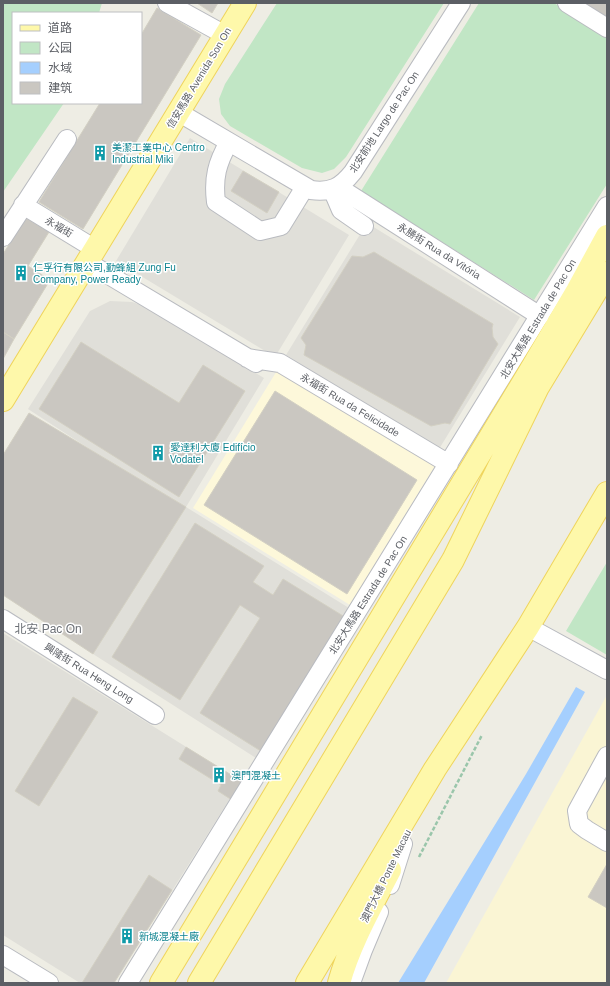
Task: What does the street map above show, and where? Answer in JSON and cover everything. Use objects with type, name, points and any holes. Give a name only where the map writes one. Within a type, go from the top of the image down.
[{"type":"main road","name":"信安馬路 Avenida Son On","points":[[3,400],[245,3]]},
{"type":"main road","name":"北安大馬路 Estrada de Pac On","points":[[161,983],[533,366],[607,236]]},
{"type":"main road","points":[[199,983],[453,560],[538,387],[607,272]]},
{"type":"main road","points":[[307,983],[435,769],[528,628],[607,493]]},
{"type":"main road","name":"澳門大橋 Ponte Macau","points":[[340,983],[344,965],[353,942],[403,844],[435,769]]},
{"type":"street","points":[[167,3],[225,35]]},
{"type":"street","name":"北安前地 Largo de Pac On","points":[[335,188],[353,172],[460,3]]},
{"type":"street","points":[[567,3],[607,28]]},
{"type":"street","points":[[178,112],[311,190],[319,191],[335,188],[341,210],[364,226]]},
{"type":"street","points":[[3,237],[67,139]]},
{"type":"street","points":[[229,142],[217,169],[214,186],[216,202],[260,231],[281,226],[305,187]]},
{"type":"street","name":"永勝街 Rua da Vitória","points":[[335,188],[540,316]]},
{"type":"street","name":"永福街","points":[[23,205],[91,255]]},
{"type":"street","name":"北安大馬路 Estrada de Pac On","points":[[128,983],[607,206]]},
{"type":"street","name":"永福街 Rua da Felicidade","points":[[91,255],[247,358],[274,374]]},
{"type":"street","name":"永福街 Rua da Felicidade","points":[[247,358],[280,363],[449,464]]},
{"type":"street","name":"興隆街 Rua Heng Long","points":[[4,621],[155,715]]},
{"type":"street","points":[[528,628],[607,670]]},
{"type":"street","points":[[251,783],[269,768],[292,755],[311,736]]},
{"type":"street","points":[[607,756],[577,811],[579,824],[607,842]]},
{"type":"street","points":[[351,983],[363,950],[385,900],[403,844]]},
{"type":"street","points":[[3,955],[49,983]]},
{"type":"path","points":[[417,861],[484,732]]},
{"type":"shaded area","points":[[190,138],[349,235],[275,357],[116,261]]},
{"type":"shaded area","points":[[367,223],[520,317],[439,449],[286,355]]},
{"type":"shaded area","name":"愛達利大廈 Edifício Vodatel","points":[[110,301],[132,302],[144,306],[264,378],[186,507],[105,459],[28,409],[90,311]]},
{"type":"shaded area","points":[[278,369],[435,466],[350,605],[193,508]]},
{"type":"shaded area","points":[[186,507],[349,608],[256,758],[93,654]]},
{"type":"shaded area","points":[[3,633],[241,781],[114,983],[80,983],[3,935]]},
{"type":"green space","points":[[3,3],[102,3],[99,12],[12,12],[12,104],[63,104],[3,192]]},
{"type":"green space","points":[[277,3],[444,3],[346,157],[334,169],[322,173],[302,168],[230,126],[221,114],[219,99],[225,84]]},
{"type":"green space","points":[[479,3],[554,3],[607,36],[607,184],[534,300],[361,191]]},
{"type":"green space","points":[[607,562],[607,655],[566,631]]},
{"type":"sand","points":[[607,695],[607,983],[446,983]]},
{"type":"water","points":[[576,687],[585,692],[424,983],[398,983],[526,774]]},
{"type":"building","points":[[197,3],[218,3],[212,13]]},
{"type":"building","points":[[576,3],[607,3],[607,23]]},
{"type":"building","name":"美潔工業中心 Centro Industrial Miki","points":[[157,8],[201,35],[83,229],[39,202],[99,104],[142,104],[142,33]]},
{"type":"building","points":[[243,171],[279,192],[267,213],[231,191]]},
{"type":"building","name":"仁孚行有限公司,勤蜂組 Zung Fu Company, Power Ready","points":[[26,218],[49,232],[28,266],[50,280],[14,339],[3,332],[3,254]]},
{"type":"building","points":[[374,252],[493,324],[493,337],[498,344],[450,424],[445,423],[431,426],[304,355],[306,345],[301,338],[352,256],[363,257]]},
{"type":"building","points":[[3,332],[14,339],[3,359]]},
{"type":"building","name":"愛達利大廈 Edifício Vodatel","points":[[81,342],[179,403],[203,365],[245,391],[179,497],[39,409]]},
{"type":"building","points":[[275,391],[417,480],[347,594],[204,505]]},
{"type":"building","points":[[29,413],[186,507],[93,654],[3,595],[3,455]]},
{"type":"building","points":[[195,523],[264,566],[253,582],[273,595],[283,579],[348,619],[264,753],[200,713],[260,618],[240,605],[180,700],[112,657]]},
{"type":"building","points":[[73,697],[98,712],[39,806],[15,791]]},
{"type":"building","name":"澳門混凝土","points":[[186,747],[246,784],[235,802],[218,791],[221,785],[179,759]]},
{"type":"building","points":[[607,864],[607,908],[588,897]]},
{"type":"building","name":"新城混凝土廠","points":[[149,875],[172,890],[114,983],[82,983]]},
{"type":"place","name":"美潔工業中心 Centro Industrial Miki","points":[[100,153]]},
{"type":"place","name":"仁孚行有限公司,勤蜂組 Zung Fu Company, Power Ready","points":[[21,273]]},
{"type":"place","name":"愛達利大廈 Edifício Vodatel","points":[[158,453]]},
{"type":"place","name":"澳門混凝土","points":[[219,775]]},
{"type":"place","name":"新城混凝土廠","points":[[127,936]]},
{"type":"district","name":"北安 Pac On","points":[[48,629]]}]
